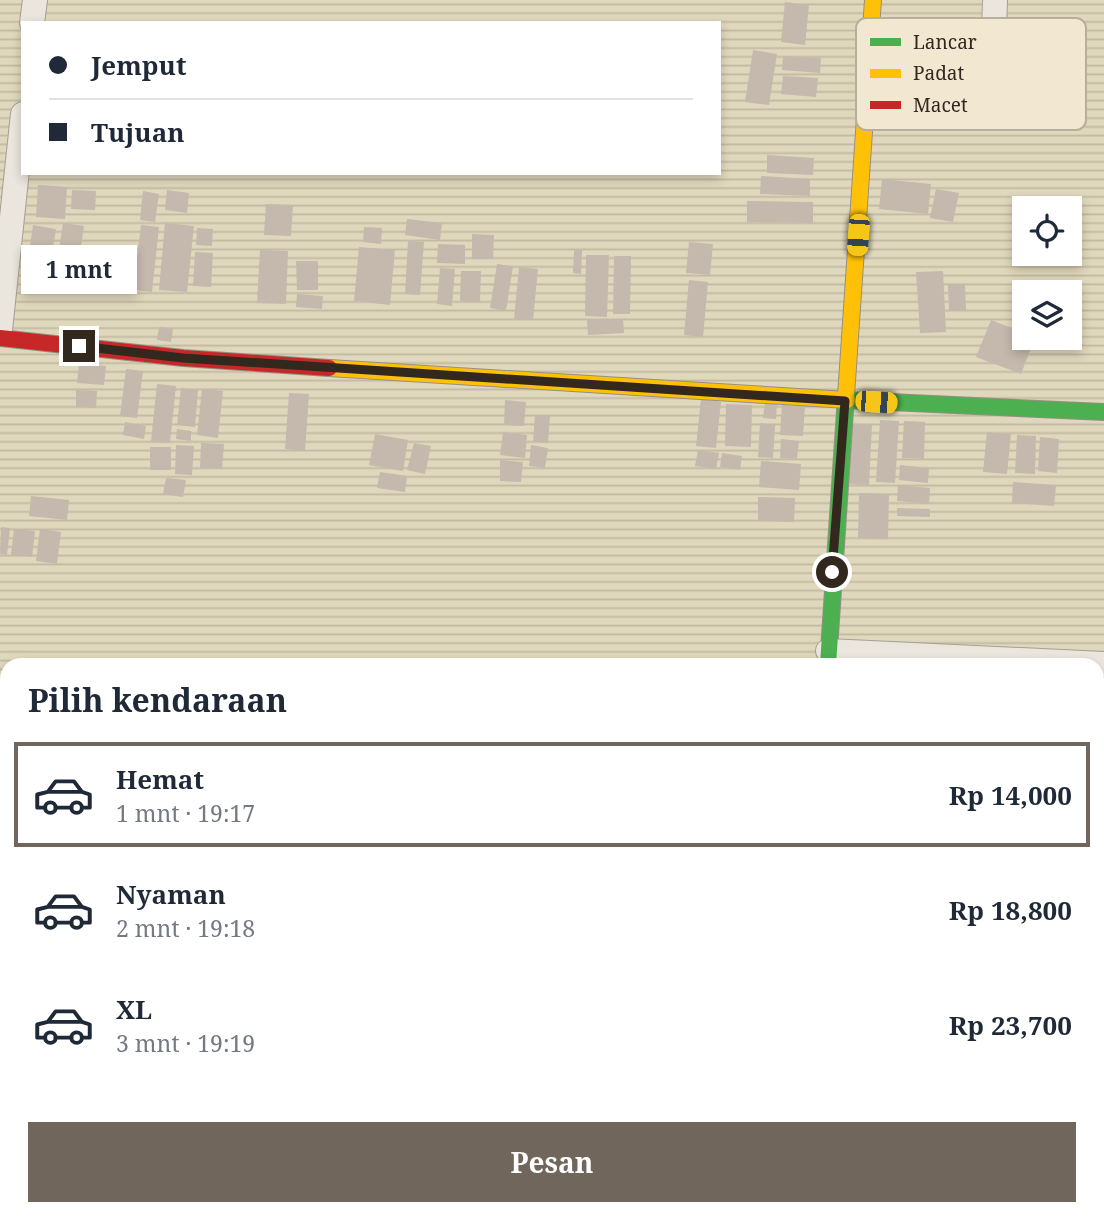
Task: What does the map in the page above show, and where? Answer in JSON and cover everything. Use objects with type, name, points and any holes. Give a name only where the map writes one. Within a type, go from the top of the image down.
[{"type":"street","points":[[32,21],[35,0]]},
{"type":"street","points":[[872,18],[873,0]]},
{"type":"street","points":[[994,18],[995,0]]},
{"type":"street","points":[[828,658],[864,130]]},
{"type":"street","points":[[0,330],[21,133]]},
{"type":"street","points":[[0,338],[183,358],[845,401],[1104,412]]},
{"type":"shaded area","points":[[0,0],[1104,0],[1104,658],[0,658]]},
{"type":"building","points":[[785,2],[809,5],[805,45],[781,42]]},
{"type":"building","points":[[753,50],[777,54],[769,105],[745,102]]},
{"type":"building","points":[[783,56],[821,58],[820,73],[782,70]]},
{"type":"building","points":[[783,76],[818,78],[816,97],[781,94]]},
{"type":"building","points":[[767,155],[814,158],[813,175],[767,173]]},
{"type":"building","points":[[761,176],[810,179],[810,196],[760,194]]},
{"type":"building","points":[[882,179],[931,184],[928,214],[879,209]]},
{"type":"building","points":[[38,185],[67,187],[65,219],[36,217]]},
{"type":"building","points":[[936,189],[959,193],[953,222],[930,218]]},
{"type":"building","points":[[72,190],[96,191],[95,210],[71,209]]},
{"type":"building","points":[[167,190],[189,193],[187,213],[165,210]]},
{"type":"building","points":[[143,191],[159,194],[155,222],[140,220]]},
{"type":"building","points":[[747,201],[813,202],[813,223],[747,222]]},
{"type":"building","points":[[266,204],[293,205],[291,236],[264,235]]},
{"type":"building","points":[[407,219],[442,223],[440,240],[405,235]]},
{"type":"building","points":[[63,223],[84,226],[75,286],[54,283]]},
{"type":"building","points":[[165,223],[194,226],[187,292],[159,290]]},
{"type":"building","points":[[33,225],[56,229],[47,285],[25,281]]},
{"type":"building","points":[[141,225],[159,227],[152,292],[133,290]]},
{"type":"building","points":[[364,227],[382,228],[381,244],[363,242]]},
{"type":"building","points":[[197,228],[213,229],[212,246],[196,245]]},
{"type":"building","points":[[472,234],[494,235],[493,259],[472,259]]},
{"type":"building","points":[[408,241],[424,242],[420,295],[405,294]]},
{"type":"building","points":[[689,242],[713,244],[710,275],[686,273]]},
{"type":"building","points":[[438,244],[465,245],[465,264],[437,263]]},
{"type":"building","points":[[359,247],[395,250],[390,305],[354,301]]},
{"type":"building","points":[[260,250],[288,251],[286,304],[257,303]]},
{"type":"building","points":[[574,250],[582,250],[581,274],[573,273]]},
{"type":"building","points":[[195,252],[213,253],[211,287],[193,286]]},
{"type":"building","points":[[586,255],[609,255],[607,317],[585,316]]},
{"type":"building","points":[[614,256],[631,256],[630,314],[613,314]]},
{"type":"building","points":[[296,261],[318,261],[318,290],[297,290]]},
{"type":"building","points":[[497,264],[513,266],[506,311],[490,308]]},
{"type":"building","points":[[519,267],[538,269],[533,320],[514,319]]},
{"type":"building","points":[[440,268],[455,269],[452,306],[437,304]]},
{"type":"building","points":[[461,271],[481,271],[480,302],[460,301]]},
{"type":"building","points":[[943,271],[946,332],[920,333],[916,272]]},
{"type":"building","points":[[689,280],[708,282],[703,337],[684,335]]},
{"type":"building","points":[[948,285],[965,285],[966,310],[949,311]]},
{"type":"building","points":[[297,294],[323,296],[322,309],[296,307]]},
{"type":"building","points":[[623,319],[624,333],[588,335],[587,320]]},
{"type":"building","points":[[991,320],[1012,328],[1012,350],[1030,350],[1021,374],[976,357]]},
{"type":"building","points":[[159,327],[173,329],[171,342],[157,340]]},
{"type":"building","points":[[79,363],[106,366],[104,385],[77,383]]},
{"type":"building","points":[[126,369],[143,371],[137,418],[120,416]]},
{"type":"building","points":[[157,384],[176,386],[170,443],[151,442]]},
{"type":"building","points":[[181,388],[198,390],[195,427],[177,425]]},
{"type":"building","points":[[202,389],[223,391],[218,438],[197,435]]},
{"type":"building","points":[[76,390],[97,391],[96,408],[76,407]]},
{"type":"building","points":[[289,393],[309,394],[305,451],[285,449]]},
{"type":"building","points":[[701,399],[721,402],[716,448],[696,446]]},
{"type":"building","points":[[505,400],[526,402],[524,426],[504,425]]},
{"type":"building","points":[[765,401],[777,402],[776,419],[763,418]]},
{"type":"building","points":[[726,404],[752,405],[751,447],[725,446]]},
{"type":"building","points":[[782,405],[805,406],[803,436],[780,435]]},
{"type":"building","points":[[535,415],[550,416],[548,443],[533,442]]},
{"type":"building","points":[[880,420],[899,421],[895,483],[876,482]]},
{"type":"building","points":[[904,421],[925,422],[924,459],[902,458]]},
{"type":"building","points":[[125,422],[146,426],[144,439],[123,435]]},
{"type":"building","points":[[760,423],[775,425],[773,458],[758,457]]},
{"type":"building","points":[[847,423],[872,425],[869,485],[844,484]]},
{"type":"building","points":[[177,429],[191,431],[191,441],[176,439]]},
{"type":"building","points":[[503,432],[527,435],[525,458],[500,455]]},
{"type":"building","points":[[987,432],[1011,434],[1007,474],[983,472]]},
{"type":"building","points":[[375,434],[408,440],[403,471],[369,465]]},
{"type":"building","points":[[1017,435],[1036,436],[1035,474],[1015,473]]},
{"type":"building","points":[[1040,437],[1059,439],[1057,473],[1038,471]]},
{"type":"building","points":[[781,439],[799,441],[797,459],[780,458]]},
{"type":"building","points":[[201,443],[224,444],[222,469],[200,468]]},
{"type":"building","points":[[414,443],[431,446],[425,474],[407,470]]},
{"type":"building","points":[[176,445],[194,446],[192,475],[175,474]]},
{"type":"building","points":[[531,445],[548,448],[545,468],[529,466]]},
{"type":"building","points":[[150,447],[171,447],[171,470],[150,470]]},
{"type":"building","points":[[698,450],[719,453],[716,469],[695,466]]},
{"type":"building","points":[[722,453],[742,456],[740,470],[720,467]]},
{"type":"building","points":[[500,460],[523,462],[521,482],[500,481]]},
{"type":"building","points":[[761,461],[801,464],[799,490],[759,487]]},
{"type":"building","points":[[900,465],[929,468],[928,483],[899,480]]},
{"type":"building","points":[[380,472],[407,476],[405,492],[377,488]]},
{"type":"building","points":[[166,478],[186,480],[183,497],[163,494]]},
{"type":"building","points":[[1013,482],[1056,485],[1054,506],[1012,503]]},
{"type":"building","points":[[898,485],[930,488],[929,504],[897,501]]},
{"type":"building","points":[[859,493],[889,494],[888,539],[858,538]]},
{"type":"building","points":[[31,496],[69,500],[67,520],[29,516]]},
{"type":"building","points":[[758,497],[795,498],[794,522],[758,521]]},
{"type":"building","points":[[897,508],[930,509],[930,517],[897,516]]},
{"type":"building","points":[[1,527],[10,528],[7,555],[0,554]]},
{"type":"building","points":[[14,529],[35,531],[32,557],[11,555]]},
{"type":"building","points":[[40,529],[61,532],[57,564],[36,561]]},
{"type":"traffic: fast","points":[[828,658],[846,396]]},
{"type":"traffic: fast","points":[[847,400],[1104,412]]},
{"type":"traffic: slow","points":[[872,18],[873,0]]},
{"type":"traffic: slow","points":[[846,396],[864,130]]},
{"type":"traffic: slow","points":[[329,368],[847,400]]},
{"type":"traffic: jam","points":[[0,338],[183,358],[329,368]]},
{"type":"route","points":[[79,346],[183,358],[845,401],[832,572]]}]
